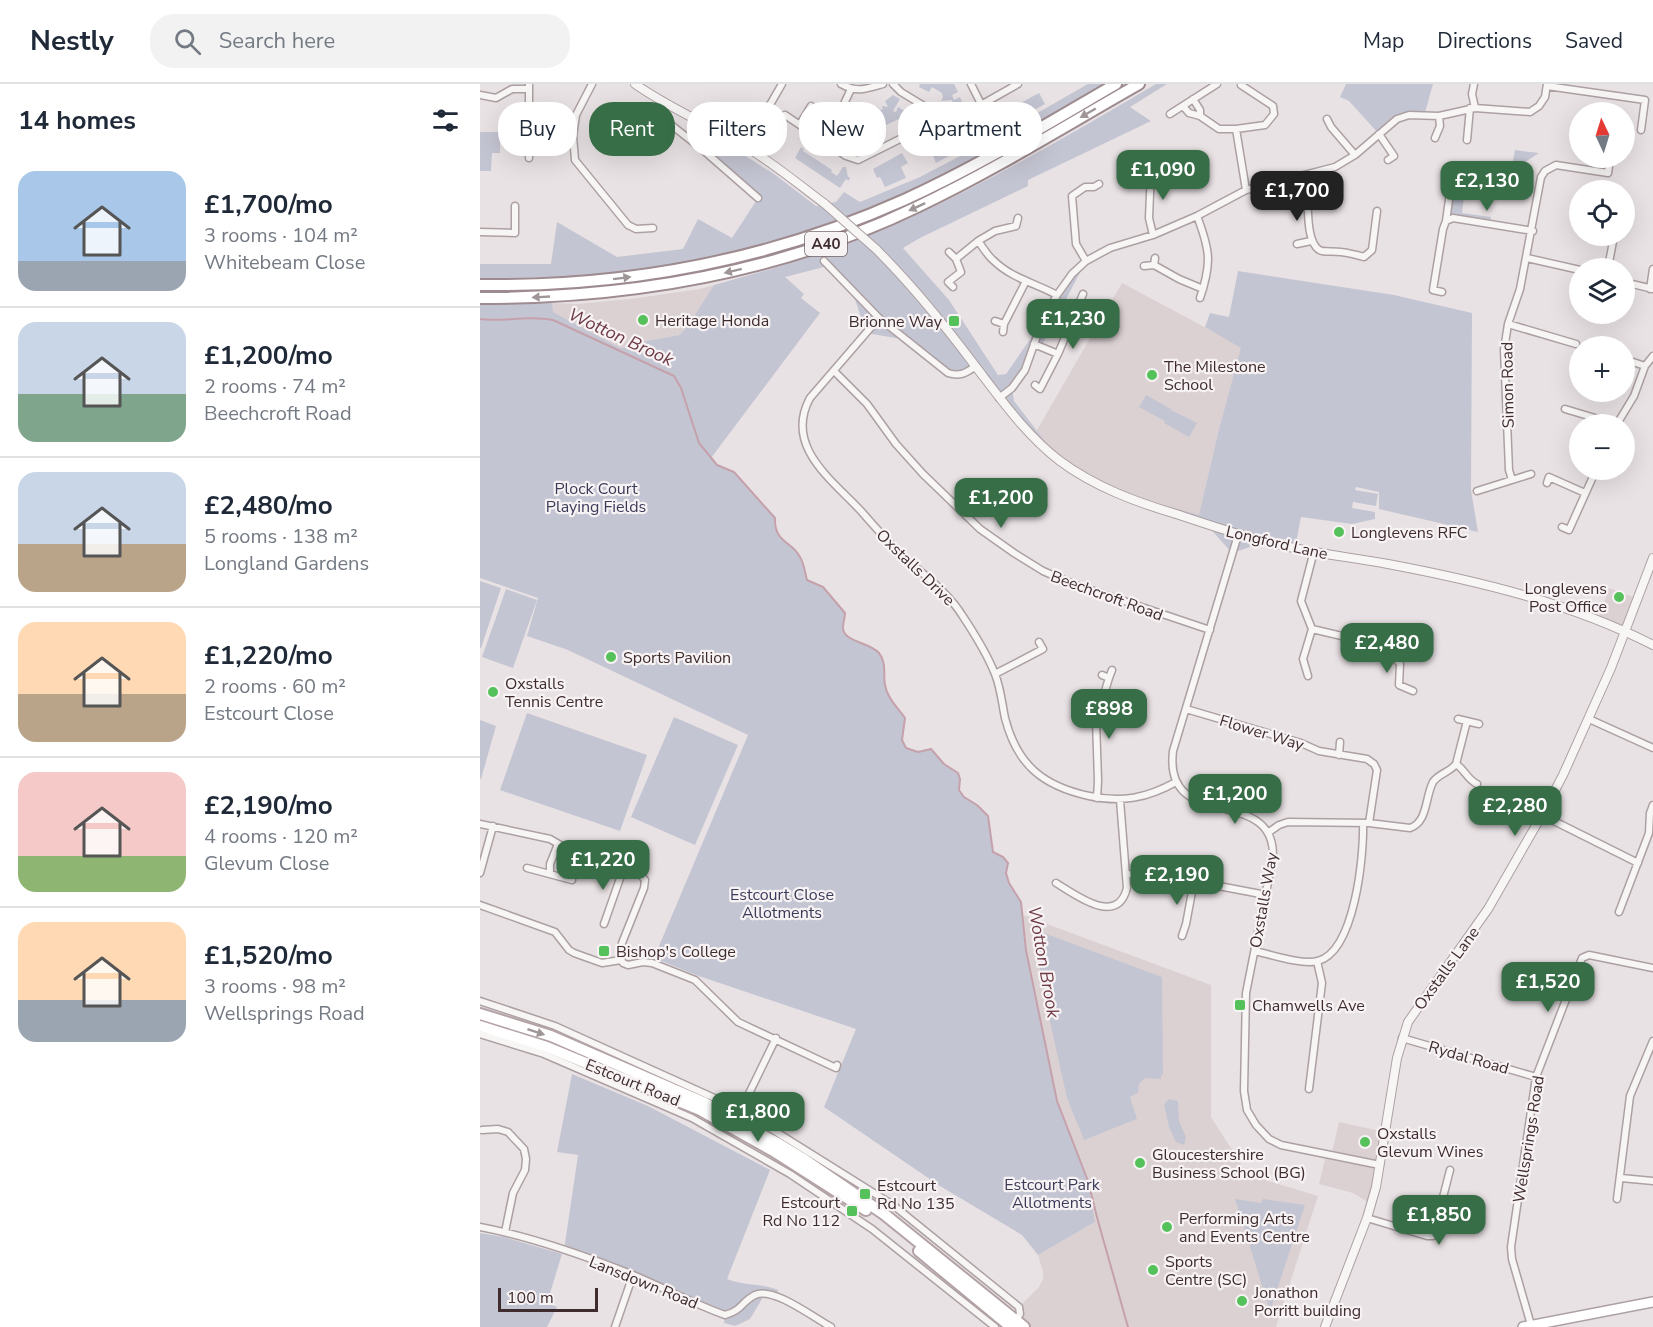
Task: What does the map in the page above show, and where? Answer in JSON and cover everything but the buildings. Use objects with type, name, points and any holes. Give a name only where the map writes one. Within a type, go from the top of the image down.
[{"type":"main road","name":"A40","points":[[480,285],[529,285],[622,279],[702,266],[774,248],[872,214],[937,184],[1116,84]]},
{"type":"main road","name":"A40","points":[[480,298],[572,296],[688,281],[775,260],[835,241],[950,191],[1139,84]]},
{"type":"main road","name":"Estcourt Road","points":[[480,1014],[550,1036],[706,1098],[781,1140],[802,1158],[884,1214],[1017,1325]]},
{"type":"main road","name":"Estcourt Road","points":[[480,1026],[492,1033],[547,1047],[700,1110],[793,1170],[879,1218],[1017,1325]]},
{"type":"main road","points":[[1527,1326],[1653,1302]]},
{"type":"street","points":[[592,84],[576,115],[573,136],[575,160],[628,225],[645,232],[653,228]]},
{"type":"street","name":"Longford Lane","points":[[635,84],[687,115]]},
{"type":"street","points":[[772,102],[782,84]]},
{"type":"street","points":[[841,84],[851,89],[864,90],[883,84]]},
{"type":"street","points":[[893,84],[901,92],[919,102]]},
{"type":"street","points":[[971,84],[980,102]]},
{"type":"street","points":[[986,102],[1018,84]]},
{"type":"street","points":[[1170,114],[1217,84]]},
{"type":"street","points":[[1183,105],[1188,113],[1200,116],[1219,129],[1267,128],[1274,114],[1273,106],[1239,84]]},
{"type":"street","points":[[1467,140],[1474,84]]},
{"type":"street","points":[[999,398],[1012,388],[1025,370],[1042,322],[1057,295],[1072,274],[1086,261],[1110,248],[1153,235],[1197,216],[1246,190],[1335,167],[1355,155],[1396,119],[1409,115],[1439,116],[1472,108],[1530,112],[1539,106],[1545,97],[1547,85],[1645,100],[1641,130]]},
{"type":"street","points":[[480,95],[496,98],[512,89],[529,87],[529,159]]},
{"type":"street","points":[[845,102],[851,89]]},
{"type":"street","points":[[1193,99],[1200,110],[1200,116]]},
{"type":"street","points":[[1435,138],[1440,126],[1439,116]]},
{"type":"street","points":[[1327,119],[1328,129],[1355,155]]},
{"type":"street","points":[[682,132],[686,126]]},
{"type":"street","points":[[675,127],[687,136]]},
{"type":"street","points":[[1236,129],[1238,165],[1246,190]]},
{"type":"street","points":[[1379,134],[1394,156],[1388,160]]},
{"type":"street","points":[[711,156],[750,187],[758,198]]},
{"type":"street","name":"Longford Lane","points":[[761,156],[825,204],[876,249],[930,307],[999,398],[1034,437],[1060,461],[1085,477],[1148,506],[1238,535],[1314,552],[1388,564],[1489,587],[1569,610],[1626,631],[1653,645]]},
{"type":"street","points":[[846,156],[858,160],[866,156]]},
{"type":"street","name":"Simon Road","points":[[1512,480],[1509,470],[1504,350],[1508,324],[1520,289],[1542,177],[1545,171],[1556,165],[1569,167]]},
{"type":"street","name":"Simon Road","points":[[1576,168],[1608,173],[1609,168]]},
{"type":"street","points":[[1151,170],[1149,218],[1153,235]]},
{"type":"street","points":[[1307,175],[1309,190],[1307,209],[1311,241],[1321,251],[1344,252],[1364,257],[1372,250],[1373,215]]},
{"type":"street","points":[[1151,178],[1176,181],[1184,177]]},
{"type":"street","points":[[1442,292],[1433,290],[1451,186]]},
{"type":"street","points":[[1086,261],[1076,244],[1069,195],[1085,187],[1096,187]]},
{"type":"street","points":[[508,201],[517,204],[515,241]]},
{"type":"street","points":[[1197,216],[1209,253],[1207,278],[1200,298]]},
{"type":"street","points":[[1446,221],[1453,218],[1533,231]]},
{"type":"street","points":[[956,259],[965,249],[995,231],[1019,225]]},
{"type":"street","points":[[480,232],[515,233]]},
{"type":"street","points":[[978,241],[992,259],[1008,272],[1026,281],[1039,284],[1057,295]]},
{"type":"street","points":[[1297,244],[1311,241]]},
{"type":"street","points":[[948,282],[961,272],[956,259],[949,252]]},
{"type":"street","points":[[1527,258],[1569,268]]},
{"type":"street","points":[[824,261],[879,318],[948,373],[964,374],[976,366]]},
{"type":"street","points":[[1144,266],[1155,262],[1179,279],[1203,289]]},
{"type":"street","points":[[1635,285],[1652,289],[1653,269]]},
{"type":"street","points":[[995,321],[1003,328],[1026,281]]},
{"type":"street","points":[[1040,389],[1058,354],[1083,294]]},
{"type":"street","name":"Oxstalls Drive","points":[[879,318],[810,398],[803,411],[804,444],[813,459],[884,538],[951,600],[962,615],[995,674],[1012,741],[1022,759],[1035,772],[1051,783],[1071,792],[1120,800],[1143,797],[1176,782]]},
{"type":"street","points":[[1508,324],[1569,342]]},
{"type":"street","points":[[1562,350],[1564,340]]},
{"type":"street","points":[[1034,344],[1058,354]]},
{"type":"street","points":[[1622,414],[1634,396],[1646,366],[1653,356]]},
{"type":"street","points":[[1635,362],[1646,366]]},
{"type":"street","name":"Beechcroft Road","points":[[834,371],[867,404],[896,444],[923,474],[980,529],[1014,553],[1043,571],[1073,584],[1210,630]]},
{"type":"street","points":[[1565,409],[1583,414]]},
{"type":"street","points":[[1477,491],[1531,474]]},
{"type":"street","points":[[1547,483],[1550,477],[1585,493]]},
{"type":"street","points":[[1569,530],[1591,480]]},
{"type":"street","points":[[1176,782],[1173,751],[1238,535]]},
{"type":"street","points":[[1308,676],[1303,659],[1312,629],[1300,601],[1314,552]]},
{"type":"street","name":"Oxstalls Lane","points":[[1325,1327],[1367,1218],[1380,1165],[1402,1038],[1416,1007],[1488,909],[1542,815],[1589,719],[1626,631],[1653,558]]},
{"type":"street","points":[[1312,629],[1362,644],[1387,648],[1403,663],[1395,685],[1413,691]]},
{"type":"street","points":[[995,674],[1043,649],[1039,642]]},
{"type":"street","points":[[1097,798],[1096,720],[1112,670]]},
{"type":"street","points":[[1102,675],[1109,678]]},
{"type":"street","name":"Flower Way","points":[[1186,709],[1300,742],[1319,751],[1367,759],[1374,764],[1377,770],[1366,823]]},
{"type":"street","points":[[1458,719],[1479,724]]},
{"type":"street","points":[[1589,719],[1653,748]]},
{"type":"street","points":[[1269,832],[1284,822],[1366,823],[1410,828],[1417,825],[1422,818],[1433,783],[1456,765],[1467,721]]},
{"type":"street","points":[[1339,754],[1340,742]]},
{"type":"street","points":[[1456,765],[1463,769],[1468,779],[1477,785]]},
{"type":"street","name":"Oxstalls Way","points":[[1176,782],[1188,795],[1198,801],[1251,817],[1264,825],[1269,832],[1273,846],[1273,857],[1246,993],[1244,1091],[1247,1110],[1256,1125],[1269,1139],[1281,1145],[1380,1165]]},
{"type":"street","points":[[1056,883],[1100,907],[1113,906],[1122,900],[1127,888],[1120,800]]},
{"type":"street","points":[[1619,912],[1650,833],[1650,813],[1653,805]]},
{"type":"street","points":[[1542,815],[1638,863]]},
{"type":"street","points":[[1255,951],[1308,962],[1328,957],[1340,941],[1352,911],[1360,873],[1366,823]]},
{"type":"street","points":[[480,824],[550,839],[569,850],[638,872],[645,879],[645,884],[624,936],[620,952],[621,960]]},
{"type":"street","points":[[480,873],[493,826]]},
{"type":"street","points":[[550,872],[558,844]]},
{"type":"street","points":[[604,924],[624,867]]},
{"type":"street","points":[[527,868],[550,872],[572,880]]},
{"type":"street","points":[[1126,875],[1145,872],[1266,895]]},
{"type":"street","points":[[1182,936],[1194,881]]},
{"type":"street","points":[[1057,895],[1063,887]]},
{"type":"street","points":[[1614,902],[1621,904]]},
{"type":"street","points":[[480,905],[555,932],[569,950],[583,957],[602,963],[621,960],[628,965],[652,963],[695,980],[738,1022],[836,1068]]},
{"type":"street","name":"Wellsprings Road","points":[[1527,1326],[1511,1247],[1536,1077],[1582,958],[1589,955],[1653,968]]},
{"type":"street","points":[[1309,1089],[1307,1078],[1322,983],[1317,961]]},
{"type":"street","name":"Estcourt Road","points":[[480,1001],[555,1026],[706,1098],[741,1110],[781,1140]]},
{"type":"street","name":"Estcourt Road","points":[[480,1034],[492,1033]]},
{"type":"street","points":[[741,1110],[776,1038]]},
{"type":"street","name":"Rydal Road","points":[[1402,1038],[1536,1077]]},
{"type":"street","points":[[1617,1199],[1630,1096],[1650,1054],[1653,1041]]},
{"type":"street","points":[[489,1121],[486,1130],[498,1129],[508,1132],[524,1149],[526,1159],[525,1170],[513,1192],[505,1232]]},
{"type":"street","name":"Estcourt Road","points":[[793,1170],[949,1288],[995,1327]]},
{"type":"street","points":[[1433,1236],[1450,1170]]},
{"type":"street","points":[[1621,1178],[1653,1181]]},
{"type":"street","points":[[1448,1179],[1455,1181]]},
{"type":"street","points":[[1367,1218],[1441,1240]]},
{"type":"street","name":"Lansdown Road","points":[[480,1227],[564,1250],[633,1275],[725,1315],[736,1312],[748,1299],[766,1292],[831,1327]]},
{"type":"street","points":[[615,1327],[633,1275]]},
{"type":"shaded area","name":"The Milestone School","points":[[1122,283],[1242,347],[1219,429],[1199,516],[1114,492],[1085,477],[1033,437]]},
{"type":"shaded area","points":[[714,285],[687,327],[679,335],[641,342],[640,346],[620,348],[552,312],[552,303],[578,304],[630,299]]},
{"type":"shaded area","points":[[1609,588],[1638,599],[1626,631],[1598,620]]},
{"type":"shaded area","points":[[1023,915],[1211,985],[1211,1117],[1248,1175],[1318,1196],[1276,1327],[1024,1327],[1016,1320],[1019,1307],[1039,1287],[1043,1279],[1038,1255],[1095,1222],[1088,1181],[1057,1101],[1027,950]]},
{"type":"shaded area","points":[[1339,1122],[1385,1132],[1371,1204],[1353,1193],[1319,1184],[1326,1155],[1331,1156]]},
{"type":"green space","points":[[920,84],[954,84],[958,92],[952,95],[954,100],[960,97],[962,102],[941,101],[942,93],[932,87],[929,92],[919,87]]},
{"type":"green space","points":[[1088,84],[1104,84],[1042,120],[1042,110]]},
{"type":"green space","points":[[1156,84],[1167,84],[1130,107],[1151,121],[1028,180],[1028,186],[903,248],[949,300],[998,375],[1006,374],[1042,322],[1057,295],[1086,261],[1041,347],[1035,345],[1025,370],[1012,388],[1014,401],[1060,461],[1033,437],[976,366],[956,375],[907,340],[866,333],[853,293],[828,266],[785,277],[804,294],[801,298],[820,313],[711,458],[717,465],[734,472],[775,518],[781,537],[801,559],[807,580],[823,587],[845,613],[843,627],[847,636],[879,653],[886,690],[905,718],[902,740],[906,748],[918,752],[931,749],[944,764],[958,773],[959,790],[964,797],[988,816],[993,851],[1008,863],[1006,873],[1009,883],[1021,902],[1026,950],[1057,1101],[1088,1181],[1095,1222],[1038,1255],[1022,1235],[940,1186],[824,1107],[856,1029],[696,975],[654,958],[748,735],[568,650],[527,636],[538,598],[480,578],[480,303],[552,303],[553,312],[620,348],[640,346],[641,342],[679,335],[687,327],[714,285],[814,256],[863,238],[943,202],[1030,156],[1042,156],[1042,149]]},
{"type":"green space","points":[[1346,84],[1433,84],[1424,116],[1397,119],[1379,134],[1349,101],[1340,97]]},
{"type":"green space","points":[[1039,93],[1045,104],[1042,106],[1042,102],[1022,102]]},
{"type":"green space","points":[[893,95],[900,99],[893,111],[896,112],[898,107],[898,119],[886,125],[886,107],[888,107],[885,101]]},
{"type":"green space","points":[[480,132],[498,132],[498,153],[492,153],[491,171],[480,171]]},
{"type":"green space","points":[[1515,150],[1539,153],[1511,171]]},
{"type":"green space","points":[[799,151],[799,156],[811,156],[837,176],[843,167],[846,167],[848,177],[850,177],[849,181],[846,179],[840,188],[795,158]]},
{"type":"green space","points":[[898,155],[904,156],[908,163],[901,167],[906,178],[885,187],[873,169]]},
{"type":"green space","points":[[715,156],[746,156],[816,206],[836,202],[844,192],[860,202],[920,177],[960,156],[978,156],[876,206],[822,227],[767,244],[710,258],[654,268],[538,279],[480,279],[480,264],[551,264],[557,222],[617,257],[683,249],[698,219],[732,238],[758,198]]},
{"type":"green space","points":[[933,156],[949,156],[936,163]]},
{"type":"green space","points":[[1484,174],[1505,176],[1498,181],[1496,195],[1481,192]]},
{"type":"green space","points":[[1451,186],[1465,189],[1462,213],[1491,217],[1490,224],[1453,218],[1446,221]]},
{"type":"green space","points":[[1238,271],[1394,295],[1472,313],[1471,490],[1478,532],[1379,509],[1379,492],[1356,487],[1355,490],[1378,494],[1376,506],[1353,502],[1352,508],[1375,512],[1375,519],[1352,524],[1301,517],[1296,543],[1314,551],[1265,542],[1232,553],[1207,525],[1114,492],[1199,515],[1241,348],[1205,327],[1210,313],[1229,317]]},
{"type":"green space","points":[[1146,395],[1171,409],[1167,416],[1171,410],[1197,423],[1189,437],[1139,407]]},
{"type":"green space","points":[[480,581],[501,588],[481,648],[480,648]]},
{"type":"green space","points":[[506,589],[537,600],[513,668],[482,657]]},
{"type":"green space","points":[[527,713],[647,755],[620,831],[500,790]]},
{"type":"green space","points":[[674,717],[738,745],[695,845],[631,817]]},
{"type":"green space","points":[[480,720],[496,726],[481,779],[480,778]]},
{"type":"green space","points":[[1033,929],[1162,977],[1163,1075],[1161,1074],[1161,1079],[1145,1078],[1139,1084],[1138,1093],[1130,1097],[1137,1119],[1084,1140],[1067,1098],[1048,1013]]},
{"type":"green space","points":[[572,1074],[648,1106],[770,1170],[727,1279],[778,1290],[777,1296],[766,1292],[750,1319],[735,1326],[724,1323],[725,1315],[564,1250],[578,1155],[557,1152]]},
{"type":"green space","points":[[1169,1099],[1178,1101],[1179,1121],[1186,1137],[1184,1145],[1176,1142],[1169,1127],[1164,1105]]},
{"type":"green space","points":[[1235,1199],[1261,1203],[1263,1199],[1305,1205],[1270,1311]]},
{"type":"green space","points":[[480,1233],[504,1237],[562,1254],[547,1303],[557,1307],[547,1327],[480,1327]]},
{"type":"waterway","name":"Wotton Brook","points":[[480,319],[553,320],[674,376],[681,388],[699,443],[717,465],[734,472],[775,518],[777,532],[797,552],[807,580],[823,587],[845,613],[843,627],[847,636],[879,653],[884,665],[886,690],[905,718],[902,740],[906,748],[918,752],[931,749],[944,764],[958,773],[959,790],[964,797],[988,816],[993,852],[1003,857],[1008,863],[1006,873],[1009,883],[1021,902],[1026,950],[1057,1101],[1088,1181],[1128,1327]]},
{"type":"place","name":"Heritage Honda","points":[[643,320]]},
{"type":"place","name":"Brionne Way","points":[[954,321]]},
{"type":"place","name":"The Milestone School","points":[[1152,375]]},
{"type":"place","name":"Longlevens RFC","points":[[1339,532]]},
{"type":"place","name":"Longlevens Post Office","points":[[1619,597]]},
{"type":"place","name":"Sports Pavilion","points":[[611,657]]},
{"type":"place","name":"Oxstalls Tennis Centre","points":[[493,692]]},
{"type":"place","name":"Bishop's College","points":[[604,951]]},
{"type":"place","name":"Chamwells Ave","points":[[1240,1005]]},
{"type":"place","name":"Oxstalls Glevum Wines","points":[[1365,1142]]},
{"type":"place","name":"Gloucestershire Business School (BG)","points":[[1140,1163]]},
{"type":"place","name":"Estcourt Rd No 135","points":[[865,1194]]},
{"type":"place","name":"Estcourt Rd No 112","points":[[852,1211]]},
{"type":"place","name":"Performing Arts and Events Centre","points":[[1167,1227]]},
{"type":"place","name":"Sports Centre (SC)","points":[[1153,1270]]},
{"type":"place","name":"Jonathon Porritt building","points":[[1242,1301]]},
{"type":"park label","name":"Plock Court Playing Fields","points":[[596,497]]},
{"type":"park label","name":"Estcourt Close Allotments","points":[[782,903]]},
{"type":"park label","name":"Estcourt Park Allotments","points":[[1052,1193]]}]
